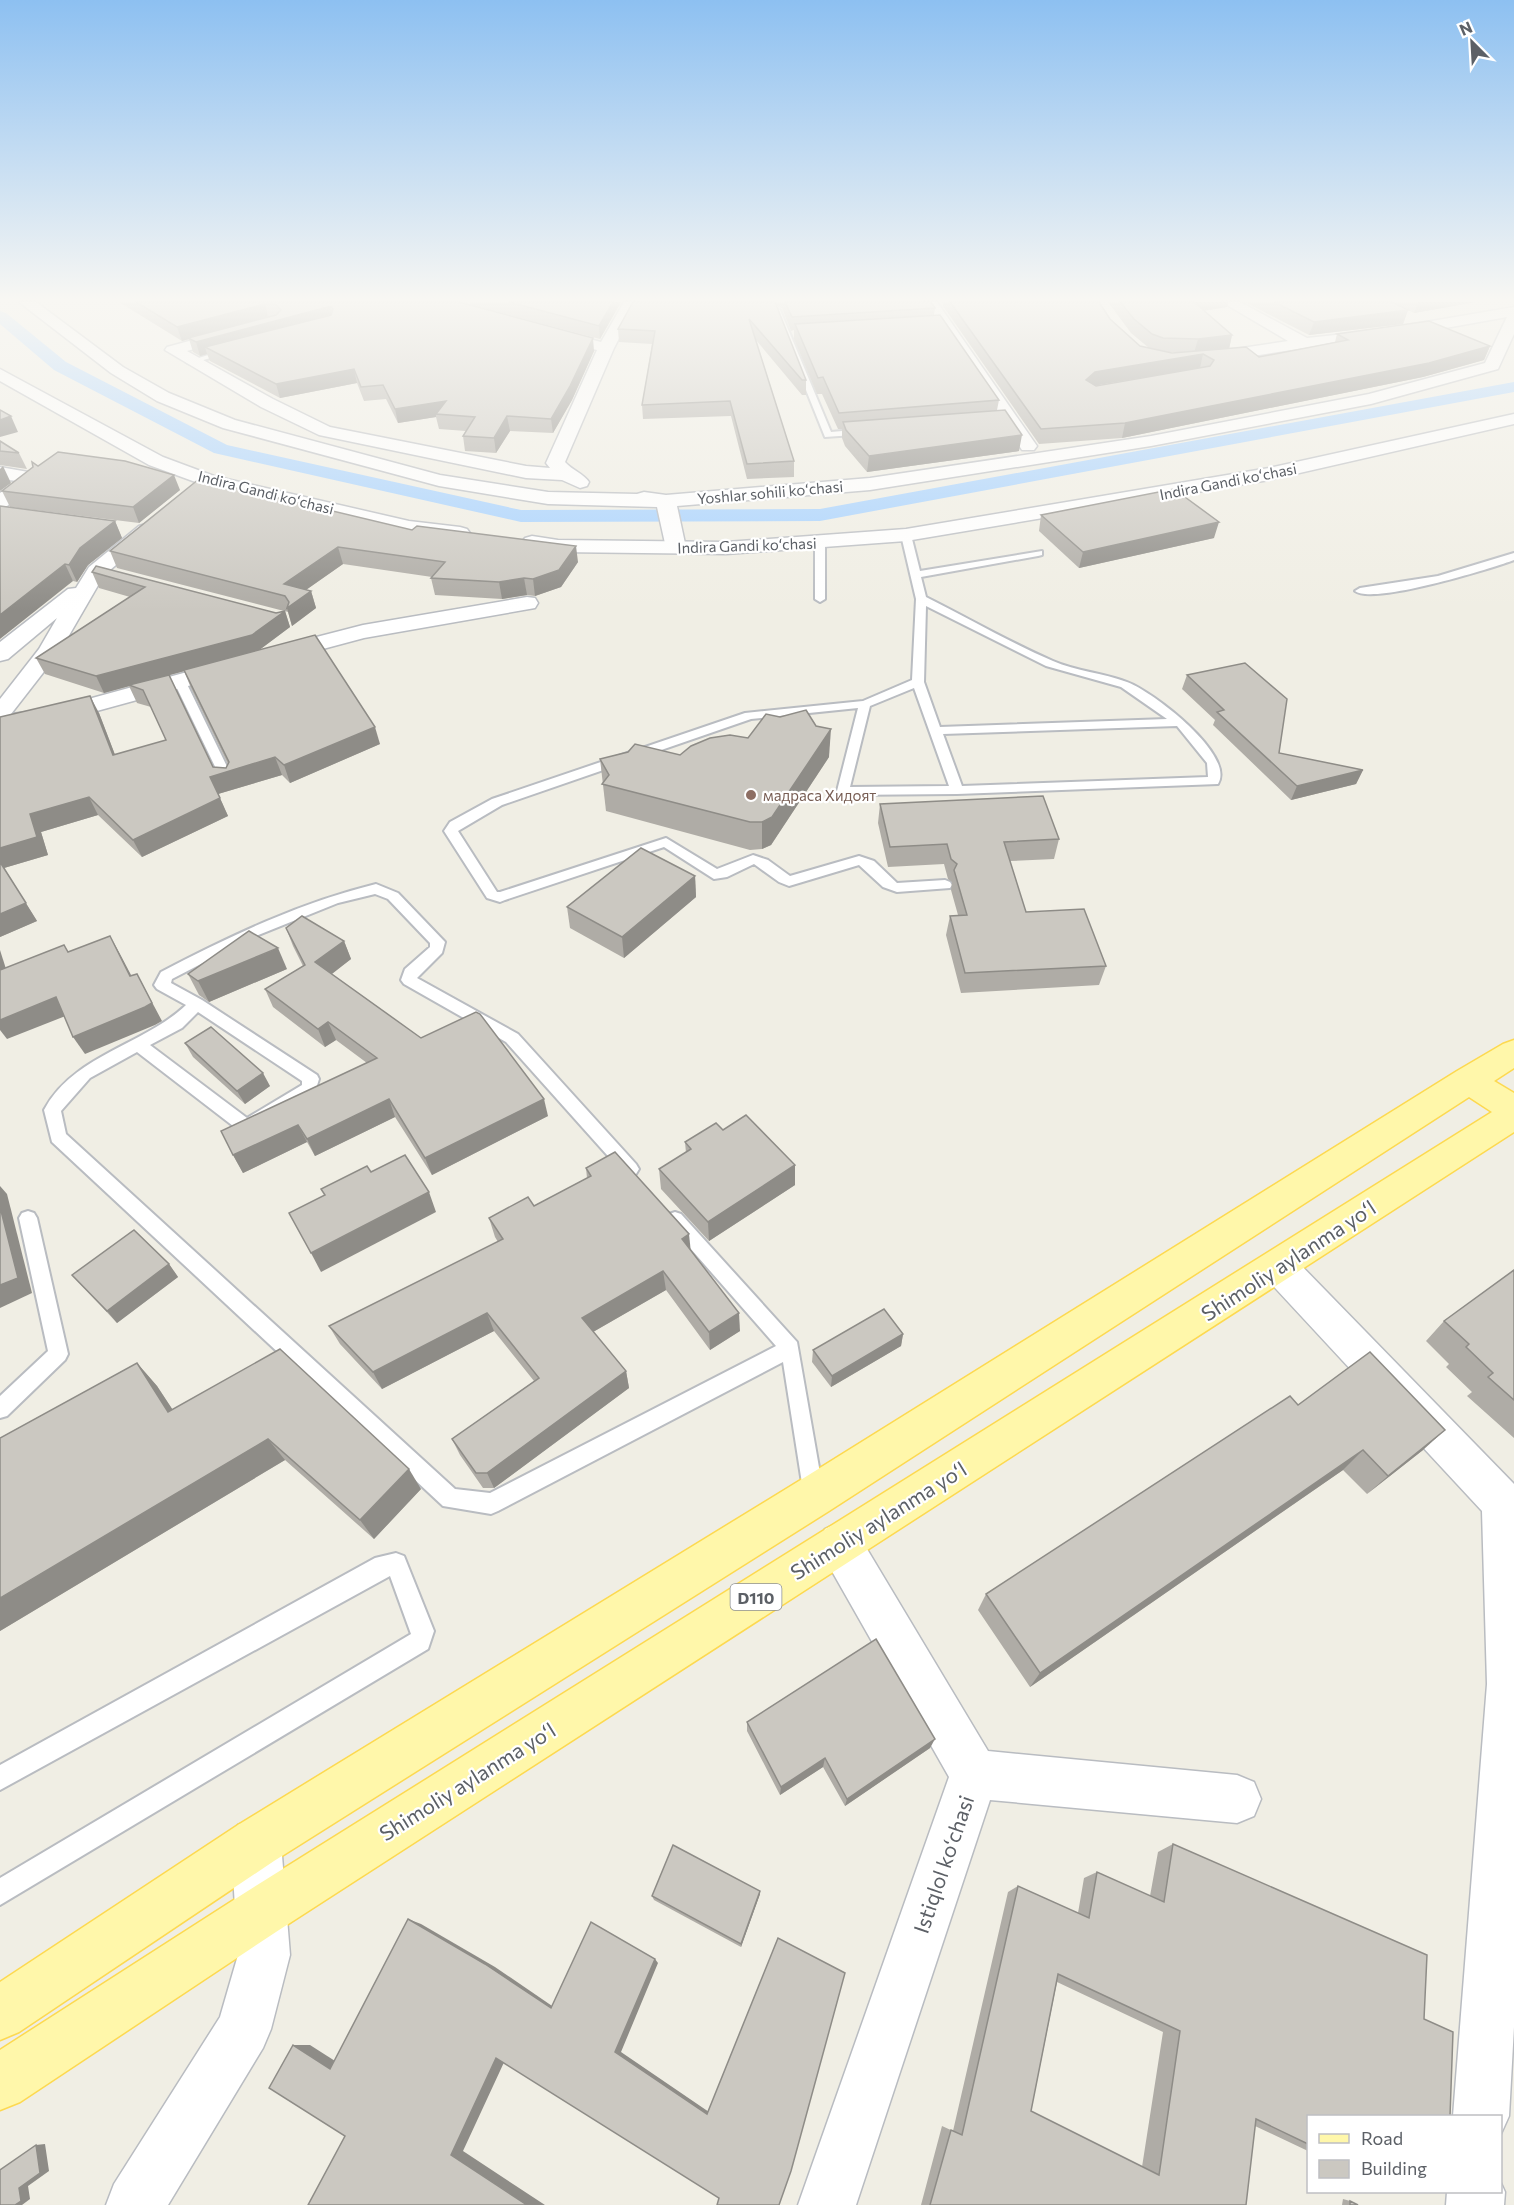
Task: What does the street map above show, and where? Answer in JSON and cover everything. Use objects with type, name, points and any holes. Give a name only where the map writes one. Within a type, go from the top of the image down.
[{"type":"main road","points":[[0,2013],[256,1843],[1241,1228],[1514,1052]]},
{"type":"main road","points":[[1468,1080],[1514,1110]]},
{"type":"main road","name":"Shimoliy aylanma yoʻl","points":[[0,2082],[261,1912],[1514,1115]]},
{"type":"street","name":"Indira Gandi koʻchasi","points":[[55,405],[156,461],[208,480],[409,527],[478,536]]},
{"type":"street","name":"Yoshlar sohili koʻchasi","points":[[182,405],[229,424],[439,480],[548,498],[666,501],[870,484],[1151,441],[1337,405]]},
{"type":"street","points":[[274,405],[325,431],[526,472],[566,475]]},
{"type":"street","points":[[581,405],[555,463],[566,475],[586,485],[616,494],[666,501],[675,541]]},
{"type":"street","points":[[993,405],[1035,458]]},
{"type":"street","name":"Indira Gandi koʻchasi","points":[[512,540],[558,546],[675,541],[726,548],[906,535],[1269,474],[1514,419]]},
{"type":"street","points":[[0,473],[27,477],[30,481],[4,510]]},
{"type":"street","points":[[190,495],[208,480]]},
{"type":"street","points":[[0,654],[162,517]]},
{"type":"street","points":[[122,529],[144,532]]},
{"type":"street","points":[[92,578],[117,577]]},
{"type":"street","points":[[0,711],[8,705],[49,651],[92,578]]},
{"type":"street","points":[[0,723],[53,717],[363,632],[527,603]]},
{"type":"street","points":[[1278,1266],[1503,1503],[1512,1685],[1481,2115]]},
{"type":"street","name":"Istiqlol ko‘chasi","points":[[827,2205],[974,1773],[840,1544]]},
{"type":"street","points":[[974,1773],[1237,1799]]},
{"type":"street","points":[[135,2205],[244,2029],[264,1955],[256,1843]]},
{"type":"lane","points":[[816,405],[828,435],[873,431]]},
{"type":"lane","points":[[906,535],[921,598],[918,682],[957,790]]},
{"type":"lane","points":[[820,543],[820,599]]},
{"type":"lane","points":[[915,575],[1038,552]]},
{"type":"lane","points":[[1360,591],[1391,589],[1459,574],[1514,556]]},
{"type":"lane","points":[[865,704],[843,791],[957,790],[1213,781],[1215,777],[1213,763],[1180,722],[1125,685],[1050,664],[921,598]]},
{"type":"lane","points":[[180,682],[228,781]]},
{"type":"lane","points":[[918,682],[865,704],[749,716],[496,802],[455,825],[452,831],[492,895],[500,897],[666,842],[714,874],[722,874],[753,859],[759,860],[781,878],[789,881],[860,860],[867,861],[891,886],[901,888],[945,885]]},
{"type":"lane","points":[[936,731],[1180,722]]},
{"type":"lane","points":[[137,1044],[243,1124],[252,1125],[309,1088],[311,1079],[197,1004],[162,985],[166,976],[246,934],[334,899],[376,889],[393,896],[438,942],[437,949],[410,973],[409,980],[512,1038],[639,1179]]},
{"type":"lane","points":[[197,1004],[176,1024],[84,1074],[52,1110],[58,1137],[450,1499],[491,1504],[790,1348]]},
{"type":"lane","points":[[663,1206],[790,1348],[814,1496]]},
{"type":"lane","points":[[0,1409],[58,1354],[28,1218]]},
{"type":"lane","points":[[0,1778],[383,1566],[396,1564],[423,1631],[420,1641],[0,1892]]},
{"type":"building","points":[[393,405],[421,405],[395,409]]},
{"type":"building","points":[[443,405],[559,405],[551,419],[507,416],[494,438],[463,436],[475,417],[436,414]]},
{"type":"building","points":[[731,405],[776,405],[794,461],[747,464]]},
{"type":"building","points":[[835,405],[939,405],[839,413]]},
{"type":"building","points":[[1024,405],[1217,405],[1125,423],[1041,429]]},
{"type":"building","points":[[0,410],[11,416],[0,420]]},
{"type":"building","points":[[1005,410],[1022,435],[869,456],[846,430],[843,422]]},
{"type":"building","points":[[0,441],[19,453],[0,451]]},
{"type":"building","points":[[58,452],[125,461],[174,475],[133,507],[2,491],[33,467],[32,462],[38,466]]},
{"type":"building","points":[[199,479],[412,530],[417,526],[576,546],[559,570],[533,579],[499,582],[431,578],[445,562],[338,547],[284,584],[311,591],[287,608],[289,602],[285,596],[110,551]]},
{"type":"building","points":[[1174,489],[1219,522],[1083,552],[1041,515]]},
{"type":"building","points":[[0,506],[115,521],[80,548],[69,565],[65,564],[0,615]]},
{"type":"building","points":[[96,566],[276,613],[285,611],[252,635],[96,676],[36,658],[145,587],[92,572]]},
{"type":"building","points":[[315,635],[375,727],[284,765],[275,757],[210,777],[220,798],[133,840],[89,797],[30,814],[37,837],[0,848],[0,717],[90,696],[113,755],[166,740],[143,690],[129,685],[169,675],[213,767],[226,768],[229,762],[184,670]]},
{"type":"building","points":[[1245,663],[1287,699],[1279,753],[1363,770],[1297,786],[1217,712],[1224,710],[1187,675]]},
{"type":"building","points":[[806,710],[816,726],[831,729],[772,817],[762,822],[750,822],[602,784],[609,775],[600,759],[628,752],[635,744],[680,755],[691,746],[710,738],[730,735],[748,738],[766,714],[780,717]]},
{"type":"building","points":[[1043,796],[1059,839],[1004,842],[1026,912],[1084,909],[1106,966],[965,973],[950,916],[967,915],[954,870],[957,864],[951,859],[947,844],[890,847],[880,804]]},
{"type":"building","points":[[641,848],[695,876],[622,937],[567,907]]},
{"type":"building","points":[[0,862],[26,903],[0,914]]},
{"type":"building","points":[[302,916],[344,941],[315,962],[421,1038],[476,1012],[480,1014],[544,1099],[425,1158],[389,1099],[307,1139],[298,1125],[233,1155],[221,1131],[377,1058],[328,1022],[318,1029],[265,989],[305,965],[286,928]]},
{"type":"building","points":[[249,931],[278,948],[198,981],[188,974]]},
{"type":"building","points":[[110,936],[130,976],[137,974],[152,1003],[73,1037],[56,997],[0,1020],[0,970],[64,945],[68,952]]},
{"type":"building","points":[[211,1027],[263,1073],[237,1091],[185,1043]]},
{"type":"building","points":[[746,1115],[795,1165],[708,1222],[659,1169],[691,1149],[685,1142],[716,1123],[723,1130]]},
{"type":"building","points":[[615,1152],[689,1234],[682,1239],[739,1313],[709,1332],[663,1271],[582,1318],[626,1371],[487,1473],[476,1473],[452,1439],[539,1378],[487,1313],[373,1372],[329,1326],[503,1239],[489,1218],[528,1197],[534,1206],[591,1176],[586,1168]]},
{"type":"building","points":[[405,1155],[429,1192],[311,1253],[289,1213],[325,1195],[321,1189],[367,1166],[371,1172]]},
{"type":"building","points":[[0,1207],[18,1278],[0,1285]]},
{"type":"building","points":[[134,1230],[169,1264],[107,1311],[72,1275]]},
{"type":"building","points":[[1514,1270],[1514,1400],[1488,1377],[1493,1373],[1466,1347],[1469,1344],[1444,1321]]},
{"type":"building","points":[[884,1309],[903,1334],[832,1376],[813,1350]]},
{"type":"building","points":[[280,1349],[409,1469],[360,1520],[268,1439],[0,1598],[0,1438],[137,1363],[168,1412]]},
{"type":"building","points":[[1370,1352],[1445,1430],[1388,1476],[1363,1450],[1040,1673],[986,1594],[1290,1396],[1298,1405]]},
{"type":"building","points":[[876,1639],[935,1739],[847,1799],[825,1758],[781,1787],[747,1722]]},
{"type":"building","points":[[1173,1844],[1427,1955],[1424,2019],[1453,2032],[1450,2115],[1307,2115],[1307,2144],[1256,2119],[1246,2205],[930,2205],[951,2130],[962,2135],[1018,1886],[1089,1918],[1097,1872],[1164,1902]],"holes":[[[1058,1974],[1180,2031],[1159,2175],[1031,2111]]]},
{"type":"building","points":[[673,1845],[760,1891],[741,1944],[652,1896]]},
{"type":"building","points":[[408,1919],[485,1964],[551,2008],[591,1922],[655,1959],[615,2052],[707,2114],[778,1938],[845,1973],[791,2171],[779,2205],[717,2205],[719,2198],[496,2058],[451,2155],[527,2205],[308,2205],[345,2136],[269,2088],[293,2045],[330,2069]]},
{"type":"building","points":[[36,2145],[40,2173],[19,2188],[21,2201],[15,2205],[0,2205],[0,2170]]},
{"type":"waterway","points":[[135,405],[221,449],[521,516],[820,515],[1417,405]]},
{"type":"place","name":"мадраса Хидоят","points":[[751,795]]}]
